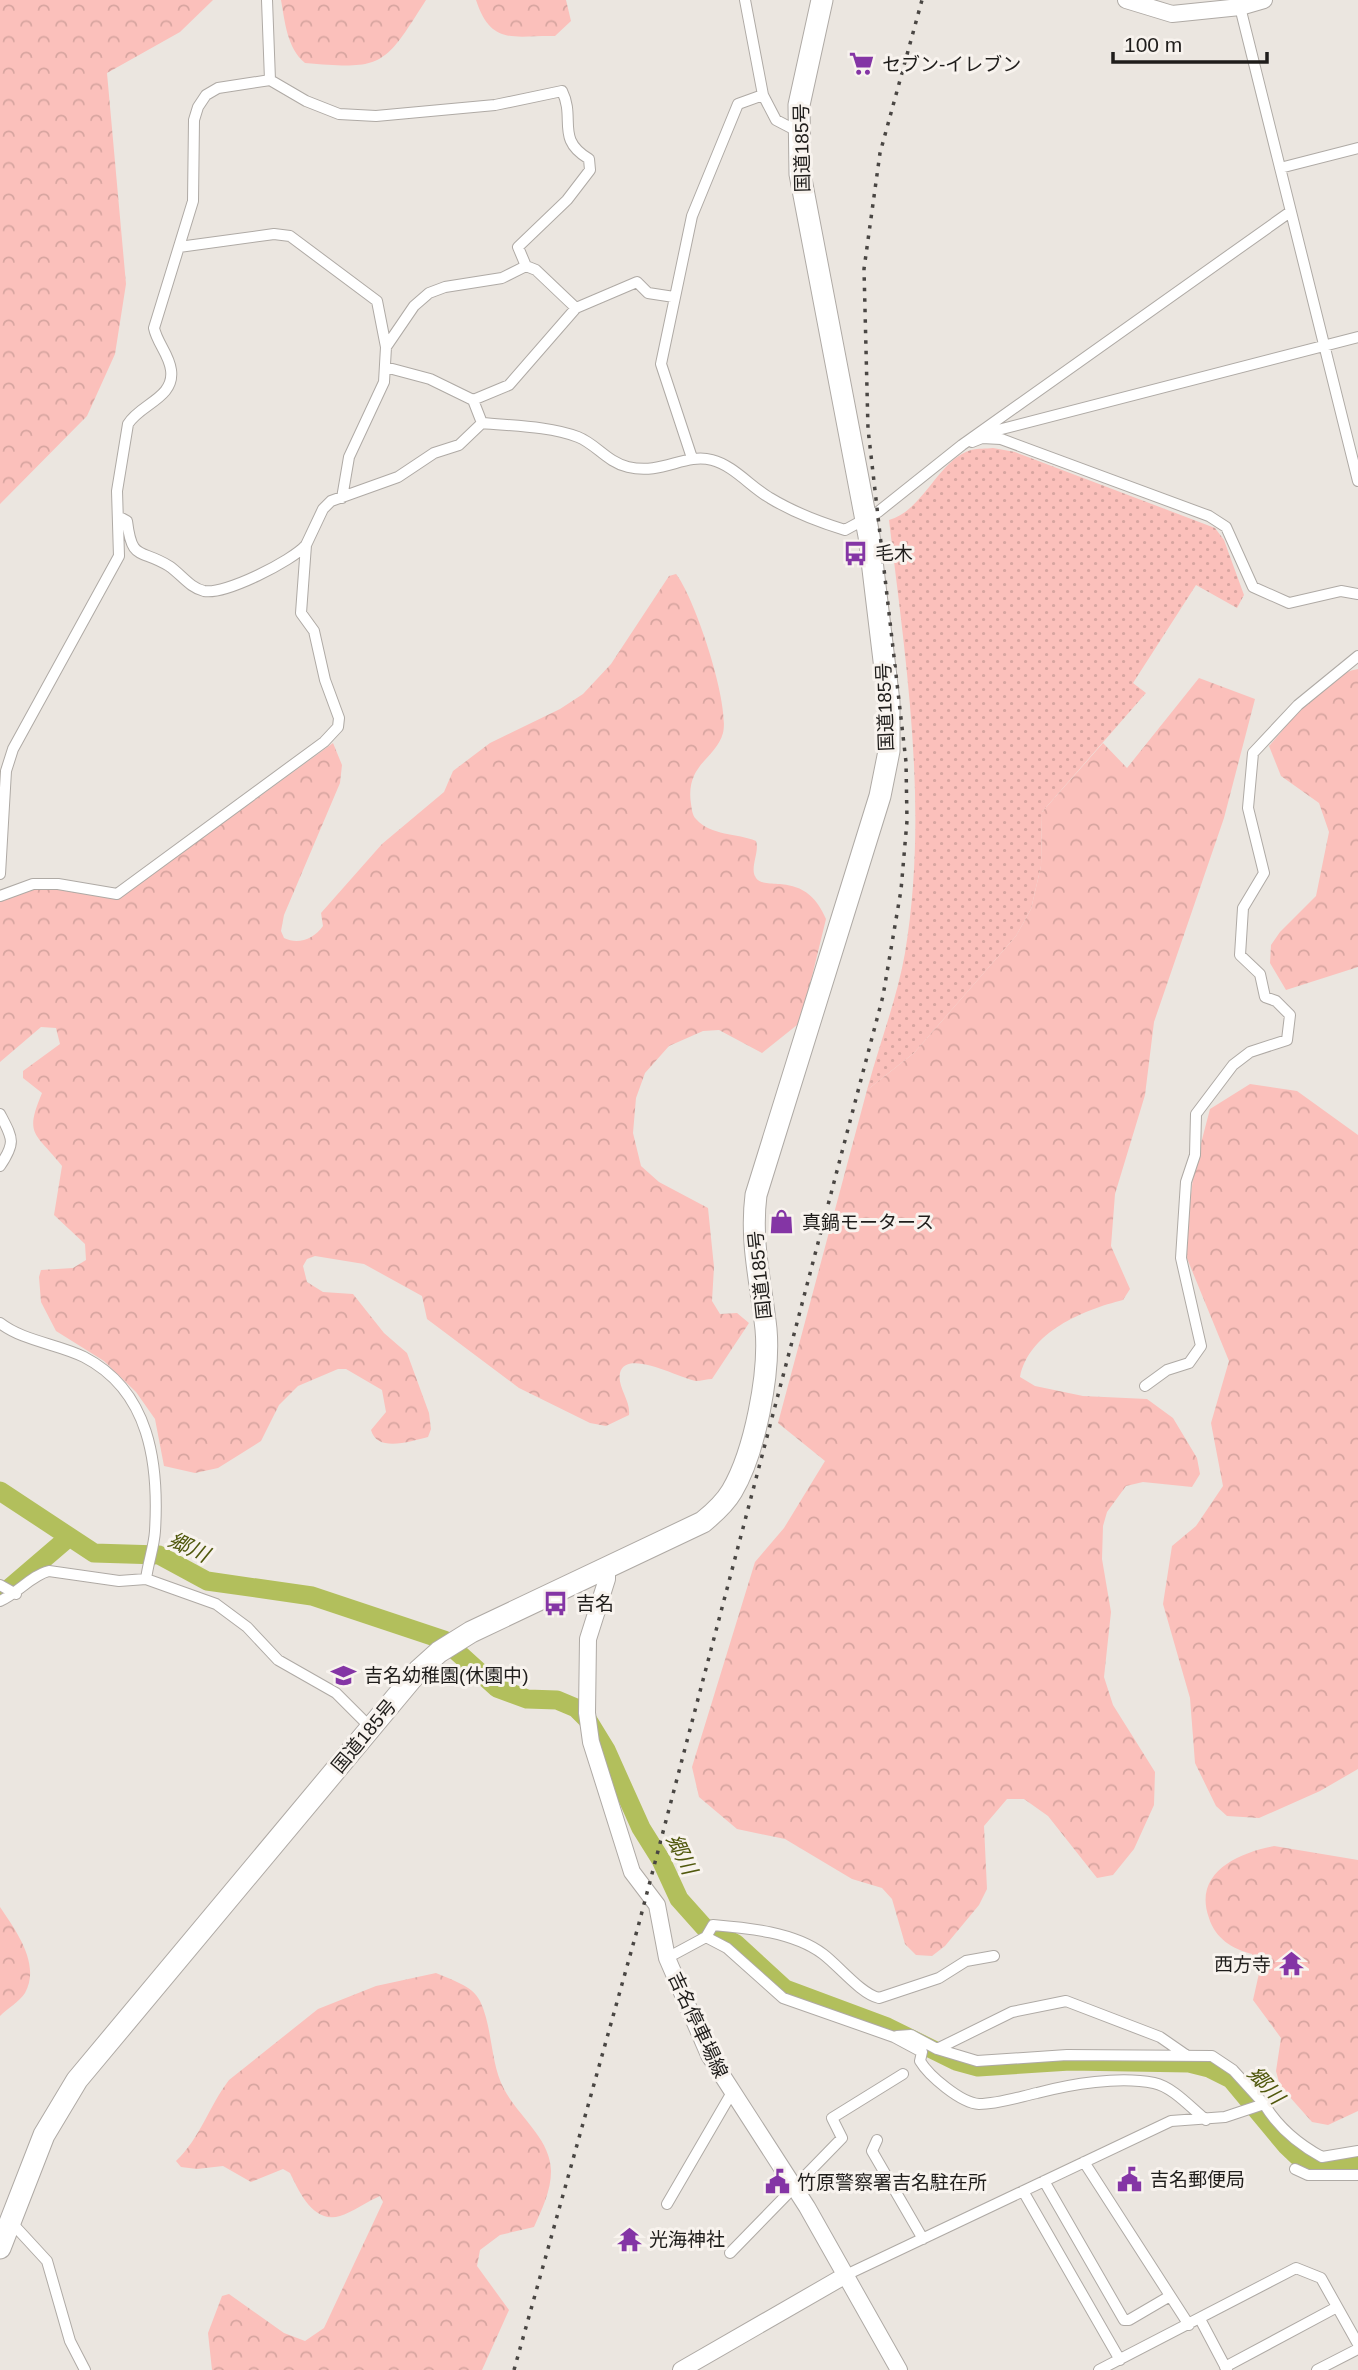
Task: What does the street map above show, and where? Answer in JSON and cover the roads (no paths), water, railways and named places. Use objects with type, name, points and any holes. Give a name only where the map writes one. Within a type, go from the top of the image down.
[{"type":"highway","name":"国道185号","points":[[0,2248],[44,2136],[77,2080],[419,1670],[448,1646],[689,1530],[711,1516],[737,1481],[753,1433],[766,1349],[753,1244],[756,1195],[886,773],[889,702],[866,519],[808,231],[800,174],[799,105],[806,63],[822,0]]},
{"type":"main road","points":[[1126,0],[1172,14],[1264,0]]},
{"type":"main road","name":"吉名停車場線","points":[[607,1570],[607,1579],[587,1639],[587,1718],[632,1872],[657,1905],[667,1958],[704,2045],[731,2094],[793,2186],[899,2370]]},
{"type":"main road","points":[[681,2370],[846,2275]]},
{"type":"street","points":[[267,0],[270,80]]},
{"type":"street","points":[[745,0],[763,95],[776,120],[799,132]]},
{"type":"street","points":[[1239,4],[1358,481]]},
{"type":"street","points":[[0,874],[6,771],[13,749],[119,556],[117,491],[128,424],[133,415],[164,394],[170,384],[169,360],[154,328],[193,201],[194,120],[206,95],[218,88],[270,80],[306,101],[339,114],[376,116],[495,105],[562,91],[567,101],[569,141],[576,151],[589,159],[590,170],[567,200],[518,247],[526,266],[536,270],[576,309]]},
{"type":"street","points":[[692,458],[662,364],[674,297],[692,216],[738,104],[763,95]]},
{"type":"street","points":[[1280,168],[1358,148]]},
{"type":"street","points":[[482,423],[567,433],[582,439],[611,461],[626,467],[662,469],[692,458],[713,460],[771,499],[819,522],[845,530],[866,519],[962,445],[1290,212]]},
{"type":"street","points":[[179,247],[274,234],[290,236],[377,301],[386,347],[384,382],[349,457],[342,498]]},
{"type":"street","points":[[386,347],[414,306],[429,293],[445,287],[502,278],[526,266]]},
{"type":"street","points":[[473,400],[509,385],[576,309],[637,282],[648,293],[674,297]]},
{"type":"street","points":[[985,429],[998,430],[1358,337]]},
{"type":"street","points":[[385,367],[430,379],[473,400],[482,423]]},
{"type":"street","points":[[118,516],[127,521],[130,544],[135,553],[169,566],[195,588],[206,592],[220,591],[298,554],[306,545],[323,509],[331,501],[398,477],[434,453],[459,445],[482,423]]},
{"type":"street","points":[[962,445],[982,438],[1001,439],[1209,516],[1226,527],[1253,587],[1289,603],[1341,591],[1358,594]]},
{"type":"street","points":[[0,896],[33,884],[58,884],[117,894],[324,742],[338,727],[339,718],[325,680],[314,631],[301,613],[306,545]]},
{"type":"street","points":[[1145,1386],[1167,1370],[1189,1363],[1201,1346],[1181,1258],[1186,1182],[1195,1155],[1196,1114],[1233,1065],[1251,1052],[1287,1040],[1290,1030],[1290,1015],[1276,1001],[1265,997],[1260,974],[1240,955],[1243,908],[1264,873],[1248,807],[1253,753],[1298,705],[1358,656]]},
{"type":"street","points":[[0,1114],[12,1137],[12,1149],[0,1166]]},
{"type":"street","points":[[0,1323],[9,1330],[72,1351],[94,1362],[135,1402],[149,1437],[154,1465],[153,1547],[148,1560],[146,1579]]},
{"type":"street","points":[[0,1601],[8,1590],[49,1571],[119,1581],[146,1579],[216,1604],[247,1627],[278,1660],[336,1693],[371,1728]]},
{"type":"street","points":[[667,1958],[708,1933],[713,1925],[741,1926],[805,1945],[822,1953],[874,1998],[939,1978],[966,1961],[994,1956]]},
{"type":"street","points":[[708,1933],[783,1998],[977,2061],[1067,2056],[1213,2056],[1233,2070],[1274,2121],[1320,2159]]},
{"type":"street","points":[[937,2049],[1012,2012],[1066,2001],[1160,2037],[1186,2054]]},
{"type":"street","points":[[900,2036],[922,2052],[920,2061],[926,2071],[968,2101],[978,2104],[1087,2083],[1146,2082],[1157,2084],[1173,2094],[1206,2120]]},
{"type":"street","points":[[730,2253],[842,2138],[832,2118],[903,2074]]},
{"type":"street","points":[[667,2204],[731,2094]]},
{"type":"street","points":[[846,2275],[1159,2126],[1183,2119],[1206,2120],[1262,2104]]},
{"type":"street","points":[[877,2140],[872,2151],[923,2239]]},
{"type":"street","points":[[1310,2173],[1320,2159],[1358,2151]]},
{"type":"street","points":[[1084,2161],[1189,2325]]},
{"type":"street","points":[[1295,2169],[1310,2173],[1358,2175]]},
{"type":"street","points":[[1044,2181],[1124,2319],[1129,2320],[1170,2296]]},
{"type":"street","points":[[1023,2191],[1119,2360]]},
{"type":"street","points":[[12,2223],[47,2261],[70,2341],[85,2370]]},
{"type":"street","points":[[1099,2370],[1296,2268],[1321,2278],[1358,2346],[1317,2370]]},
{"type":"street","points":[[1200,2319],[1226,2369],[1337,2307]]},
{"type":"waterway","name":"郷川","points":[[0,1491],[94,1553],[159,1555],[207,1581],[312,1596],[444,1640],[497,1688],[527,1699],[557,1700],[576,1708],[587,1719],[606,1750],[641,1828],[661,1860],[679,1899],[704,1927],[736,1944],[785,1989],[887,2027],[956,2061],[978,2067],[1070,2061],[1189,2063],[1209,2068],[1231,2079],[1286,2145],[1306,2164],[1320,2168],[1358,2162]]},
{"type":"waterway","points":[[5,1592],[68,1538]]},
{"type":"railway","points":[[514,2370],[638,1927],[883,996],[901,890],[907,821],[906,762],[868,429],[864,269],[880,153],[922,0]]},
{"type":"place","name":"セブン-イレブン","points":[[862,64]]},
{"type":"place","name":"毛木","points":[[855,553]]},
{"type":"place","name":"真鍋モータース","points":[[782,1222]]},
{"type":"place","name":"吉名","points":[[556,1603]]},
{"type":"place","name":"吉名幼稚園(休園中)","points":[[344,1675]]},
{"type":"place","name":"西方寺","points":[[1291,1964]]},
{"type":"place","name":"吉名郵便局","points":[[1130,2179]]},
{"type":"place","name":"竹原警察署吉名駐在所","points":[[777,2182]]},
{"type":"place","name":"光海神社","points":[[629,2239]]}]
